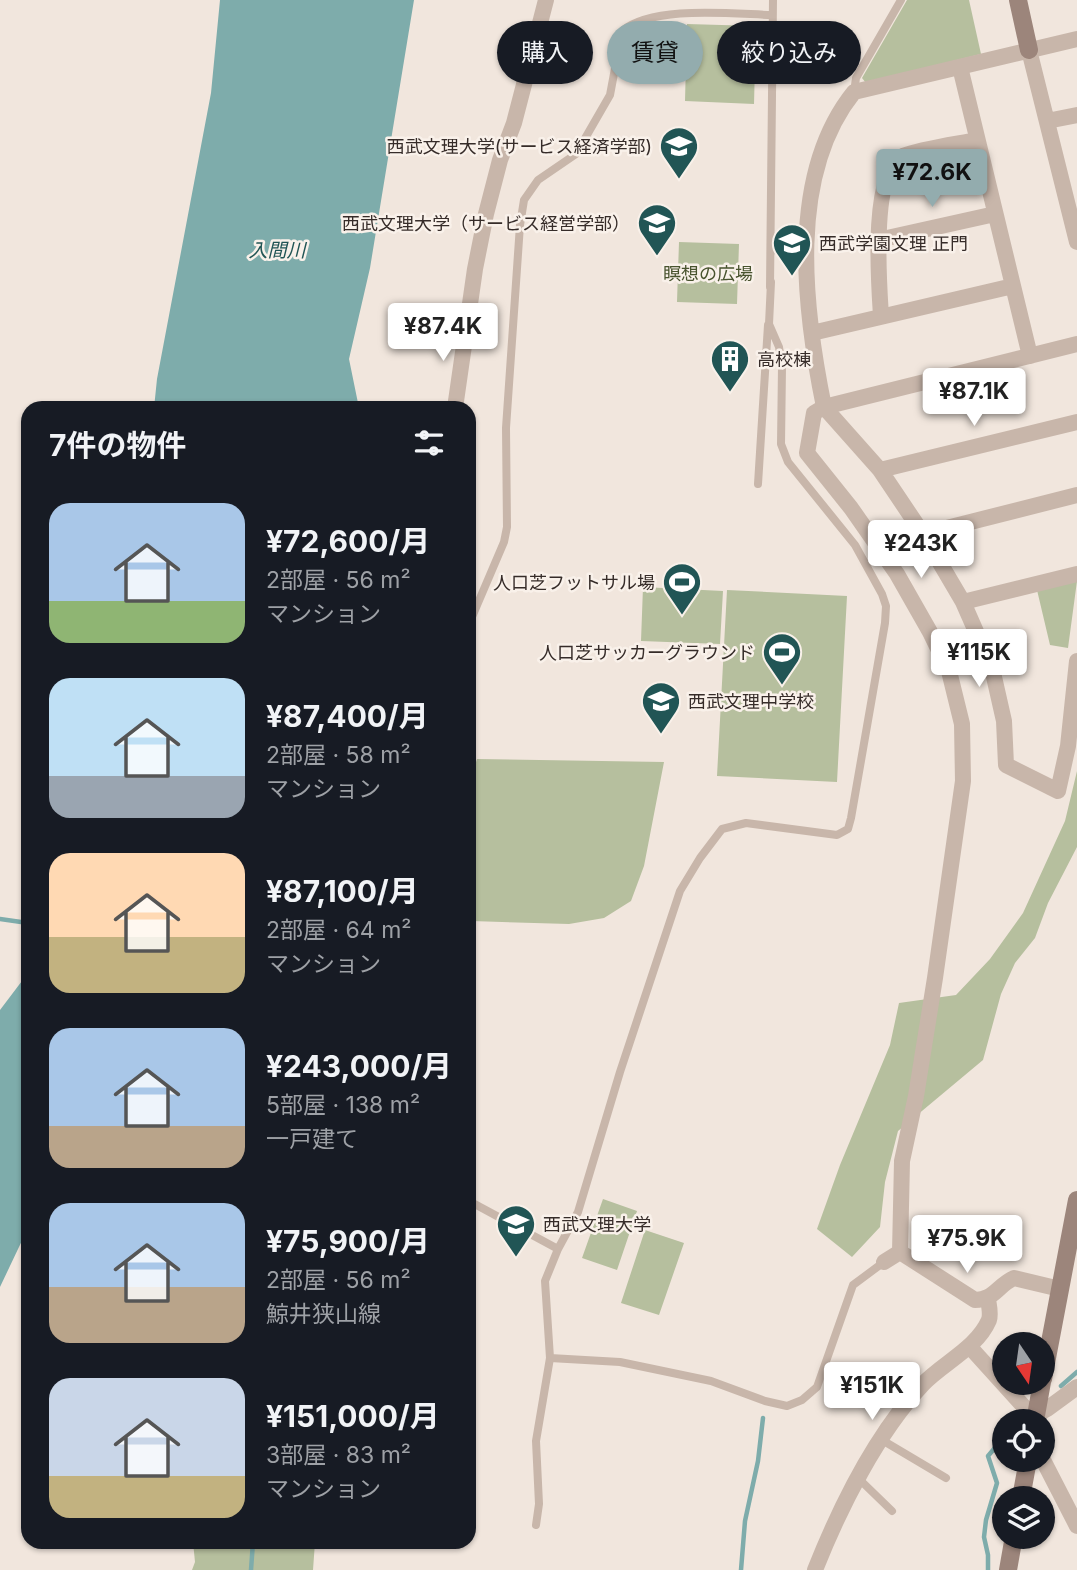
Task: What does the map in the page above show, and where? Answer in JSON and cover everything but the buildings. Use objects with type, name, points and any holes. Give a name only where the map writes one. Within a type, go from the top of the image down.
[{"type":"main road","points":[[1018,0],[1030,50]]},
{"type":"main road","points":[[1052,1332],[1077,1200]]},
{"type":"main road","points":[[1008,1570],[1012,1549]]},
{"type":"street","points":[[456,401],[475,269],[486,214],[497,169],[514,123],[546,0]]},
{"type":"street","points":[[1077,38],[854,92],[838,111],[825,138],[812,191],[807,251],[807,296],[824,407],[880,470],[923,534],[963,602],[992,668],[1004,721],[1006,765],[1058,791],[1068,746],[1077,661]]},
{"type":"street","points":[[1030,50],[1077,242]]},
{"type":"street","points":[[960,67],[1030,356]]},
{"type":"street","points":[[1047,121],[1077,114]]},
{"type":"street","points":[[881,316],[878,240],[883,190],[892,165],[902,157],[976,140]]},
{"type":"street","points":[[878,240],[995,214]]},
{"type":"street","points":[[812,333],[1013,286]]},
{"type":"street","points":[[900,1252],[902,1161],[916,1096],[935,978],[963,781],[962,724],[949,671],[930,632],[889,563],[851,508],[807,453],[814,412],[824,407],[1077,344]]},
{"type":"street","points":[[880,470],[1077,422]]},
{"type":"street","points":[[923,534],[1077,495]]},
{"type":"street","points":[[963,602],[1077,573]]},
{"type":"street","points":[[884,1262],[900,1252]]},
{"type":"street","points":[[900,1252],[975,1300],[988,1299],[1008,1280],[1014,1278],[1060,1289]]},
{"type":"street","points":[[815,1570],[837,1517],[897,1415],[935,1372],[969,1346],[989,1320],[988,1299]]},
{"type":"street","points":[[969,1346],[1026,1409]]},
{"type":"street","points":[[1048,1409],[1077,1387]]},
{"type":"street","points":[[1049,1472],[1077,1526]]},
{"type":"lane","points":[[536,1525],[539,1504],[536,1441],[550,1358],[545,1281],[578,1212],[620,1072],[680,891],[722,829],[746,823],[837,835],[848,829],[883,636],[886,606],[883,594],[855,545],[788,462],[781,444],[782,367],[779,346],[769,324],[773,0]]},
{"type":"lane","points":[[854,92],[856,78],[901,0]]},
{"type":"lane","points":[[476,608],[504,542],[507,527],[506,428],[524,200],[538,180],[576,154],[610,95],[622,31],[632,22],[686,12],[772,15]]},
{"type":"lane","points":[[772,250],[807,251]]},
{"type":"lane","points":[[758,484],[771,282]]},
{"type":"lane","points":[[476,1205],[558,1249]]},
{"type":"lane","points":[[550,1358],[620,1362],[711,1381],[765,1401],[787,1406],[802,1400],[817,1387],[853,1285],[884,1262]]},
{"type":"lane","points":[[883,1440],[946,1478]]},
{"type":"lane","points":[[858,1478],[892,1511]]},
{"type":"green space","points":[[907,0],[969,0],[981,54],[866,83],[862,78]]},
{"type":"green space","points":[[703,24],[717,25],[717,84],[755,84],[754,104],[685,101],[685,84],[703,84]]},
{"type":"green space","name":"瞑想の広場","points":[[679,242],[739,244],[737,304],[677,302]]},
{"type":"green space","points":[[1077,581],[1068,648],[1050,645],[1037,590]]},
{"type":"green space","name":"人口芝フットサル場","points":[[643,587],[723,591],[720,644],[641,641]]},
{"type":"green space","name":"人口芝サッカーグラウンド","points":[[727,590],[847,596],[837,782],[717,776]]},
{"type":"green space","points":[[477,759],[664,762],[644,866],[631,901],[604,918],[569,924],[476,921]]},
{"type":"green space","points":[[1077,771],[1077,847],[1048,903],[1035,938],[1015,963],[1001,994],[983,1060],[898,1131],[885,1182],[880,1227],[852,1257],[817,1229],[840,1165],[890,1045],[899,1003],[956,995],[990,959],[1023,913],[1065,821]]},
{"type":"green space","points":[[603,1199],[637,1211],[617,1270],[582,1258]]},
{"type":"green space","points":[[645,1230],[684,1243],[659,1315],[621,1303]]},
{"type":"green space","points":[[194,1549],[314,1549],[313,1570],[192,1570],[195,1562]]},
{"type":"water","name":"入間川","points":[[220,0],[414,0],[370,268],[349,359],[358,401],[155,401],[211,93]]},
{"type":"water","points":[[21,982],[21,1243],[0,1287],[0,1010]]},
{"type":"waterway","points":[[0,919],[21,922]]},
{"type":"waterway","points":[[1061,1386],[1077,1372]]},
{"type":"waterway","points":[[741,1570],[745,1521],[758,1461],[763,1418]]},
{"type":"waterway","points":[[992,1451],[988,1456],[992,1468]]},
{"type":"waterway","points":[[988,1570],[984,1537],[997,1483],[993,1472]]},
{"type":"waterway","points":[[251,1570],[252,1549]]},
{"type":"place","name":"西武文理大学(サービス経済学部)","points":[[679,180]]},
{"type":"place","name":"西武文理大学（サービス経営学部）","points":[[657,257]]},
{"type":"place","name":"西武学園文理 正門","points":[[792,277]]},
{"type":"place","name":"高校棟","points":[[730,393]]},
{"type":"place","name":"人口芝フットサル場","points":[[682,616]]},
{"type":"place","name":"人口芝サッカーグラウンド","points":[[782,686]]},
{"type":"place","name":"西武文理中学校","points":[[661,735]]},
{"type":"place","name":"西武文理大学","points":[[516,1258]]}]
